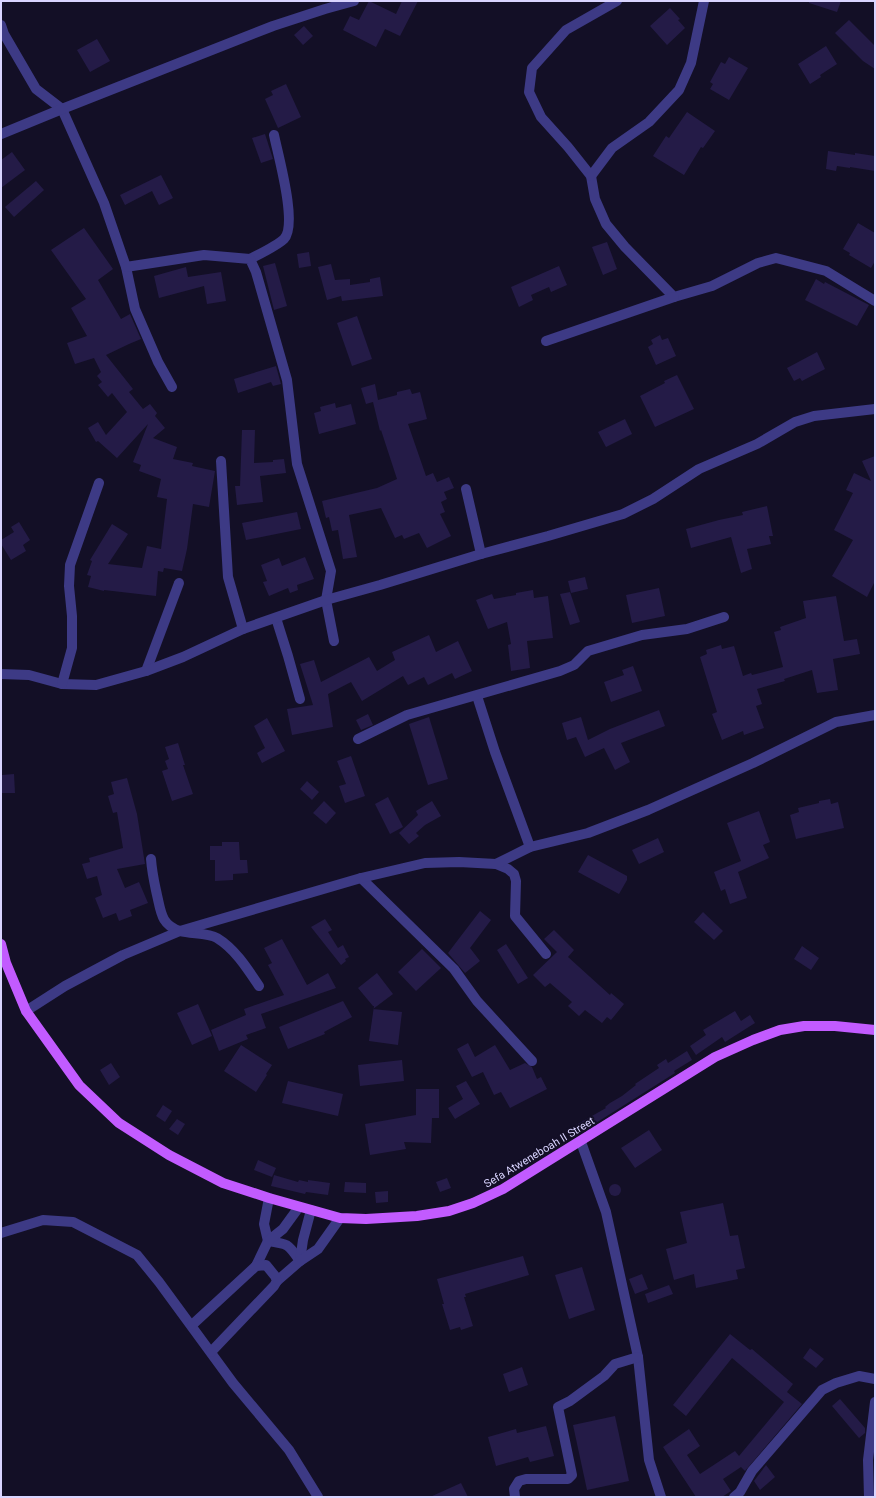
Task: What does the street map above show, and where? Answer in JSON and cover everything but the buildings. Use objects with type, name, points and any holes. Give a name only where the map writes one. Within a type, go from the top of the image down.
[{"type":"main road","name":"Sefa Atweneboah II Street","points":[[1,944],[6,963],[26,1011],[79,1085],[120,1123],[169,1155],[223,1183],[299,1207],[340,1218],[417,1216],[455,1209],[473,1203],[503,1189],[581,1142],[715,1057],[780,1030],[804,1026],[835,1026],[875,1030]]},
{"type":"street","points":[[1,134],[273,26],[354,1]]},
{"type":"street","points":[[617,1],[566,30],[532,68],[529,92],[541,117],[568,147],[591,176],[595,199],[606,224],[625,247],[674,297]]},
{"type":"street","points":[[591,176],[612,148],[649,122],[679,90],[692,64],[704,1]]},
{"type":"street","points":[[1,25],[4,34],[36,89],[62,109],[104,203],[126,267],[135,309],[158,362],[172,387]]},
{"type":"street","points":[[126,267],[204,255],[250,259],[284,240],[288,233],[290,221],[274,134]]},
{"type":"street","points":[[546,341],[674,297],[712,286],[758,263],[776,258],[826,271],[875,301]]},
{"type":"street","points":[[250,259],[256,272],[287,380],[297,464],[331,571],[326,600],[334,641]]},
{"type":"street","points":[[1,674],[29,675],[62,684],[96,685],[146,671],[183,657],[243,629],[326,600],[623,514],[653,499],[699,469],[757,444],[795,422],[814,416],[875,409]]},
{"type":"street","points":[[221,461],[228,577],[243,629]]},
{"type":"street","points":[[62,684],[72,648],[72,616],[69,586],[70,565],[99,484]]},
{"type":"street","points":[[466,489],[481,554]]},
{"type":"street","points":[[146,671],[179,583]]},
{"type":"street","points":[[358,739],[407,715],[560,671],[574,665],[588,651],[642,635],[687,629],[724,617]]},
{"type":"street","points":[[276,618],[300,699]]},
{"type":"street","points":[[477,696],[494,752],[530,848]]},
{"type":"street","points":[[496,864],[530,848],[595,830],[648,810],[753,764],[836,722],[875,715]]},
{"type":"street","points":[[152,859],[152,878],[160,912],[168,925],[180,931],[216,937],[239,956],[259,986]]},
{"type":"street","points":[[26,1011],[65,986],[123,955],[180,931],[361,878],[425,863],[459,862],[496,864],[508,869],[514,874],[516,881],[515,916],[546,954]]},
{"type":"street","points":[[361,878],[454,969],[477,1000],[532,1061]]},
{"type":"street","points":[[581,1142],[606,1212],[638,1357],[649,1460],[661,1497]]},
{"type":"street","points":[[268,1241],[264,1224],[269,1198]]},
{"type":"street","points":[[192,1325],[256,1266],[268,1241],[283,1229],[299,1207]]},
{"type":"street","points":[[300,1261],[303,1240],[311,1210]]},
{"type":"street","points":[[211,1352],[274,1286],[277,1281],[300,1261],[318,1249],[340,1218]]},
{"type":"street","points":[[1,1233],[43,1220],[73,1222],[137,1255],[192,1325],[233,1382],[289,1450],[318,1497]]},
{"type":"street","points":[[268,1241],[284,1243],[290,1246],[300,1261]]},
{"type":"street","points":[[256,1266],[266,1265],[277,1281]]},
{"type":"street","points":[[515,1497],[514,1489],[519,1481],[526,1479],[568,1479],[572,1475],[558,1407],[570,1401],[604,1376],[615,1364],[638,1357]]},
{"type":"street","points":[[734,1497],[740,1492],[752,1471],[822,1390],[836,1383],[859,1376],[875,1379]]},
{"type":"street","points":[[869,1497],[868,1460],[875,1402]]}]
